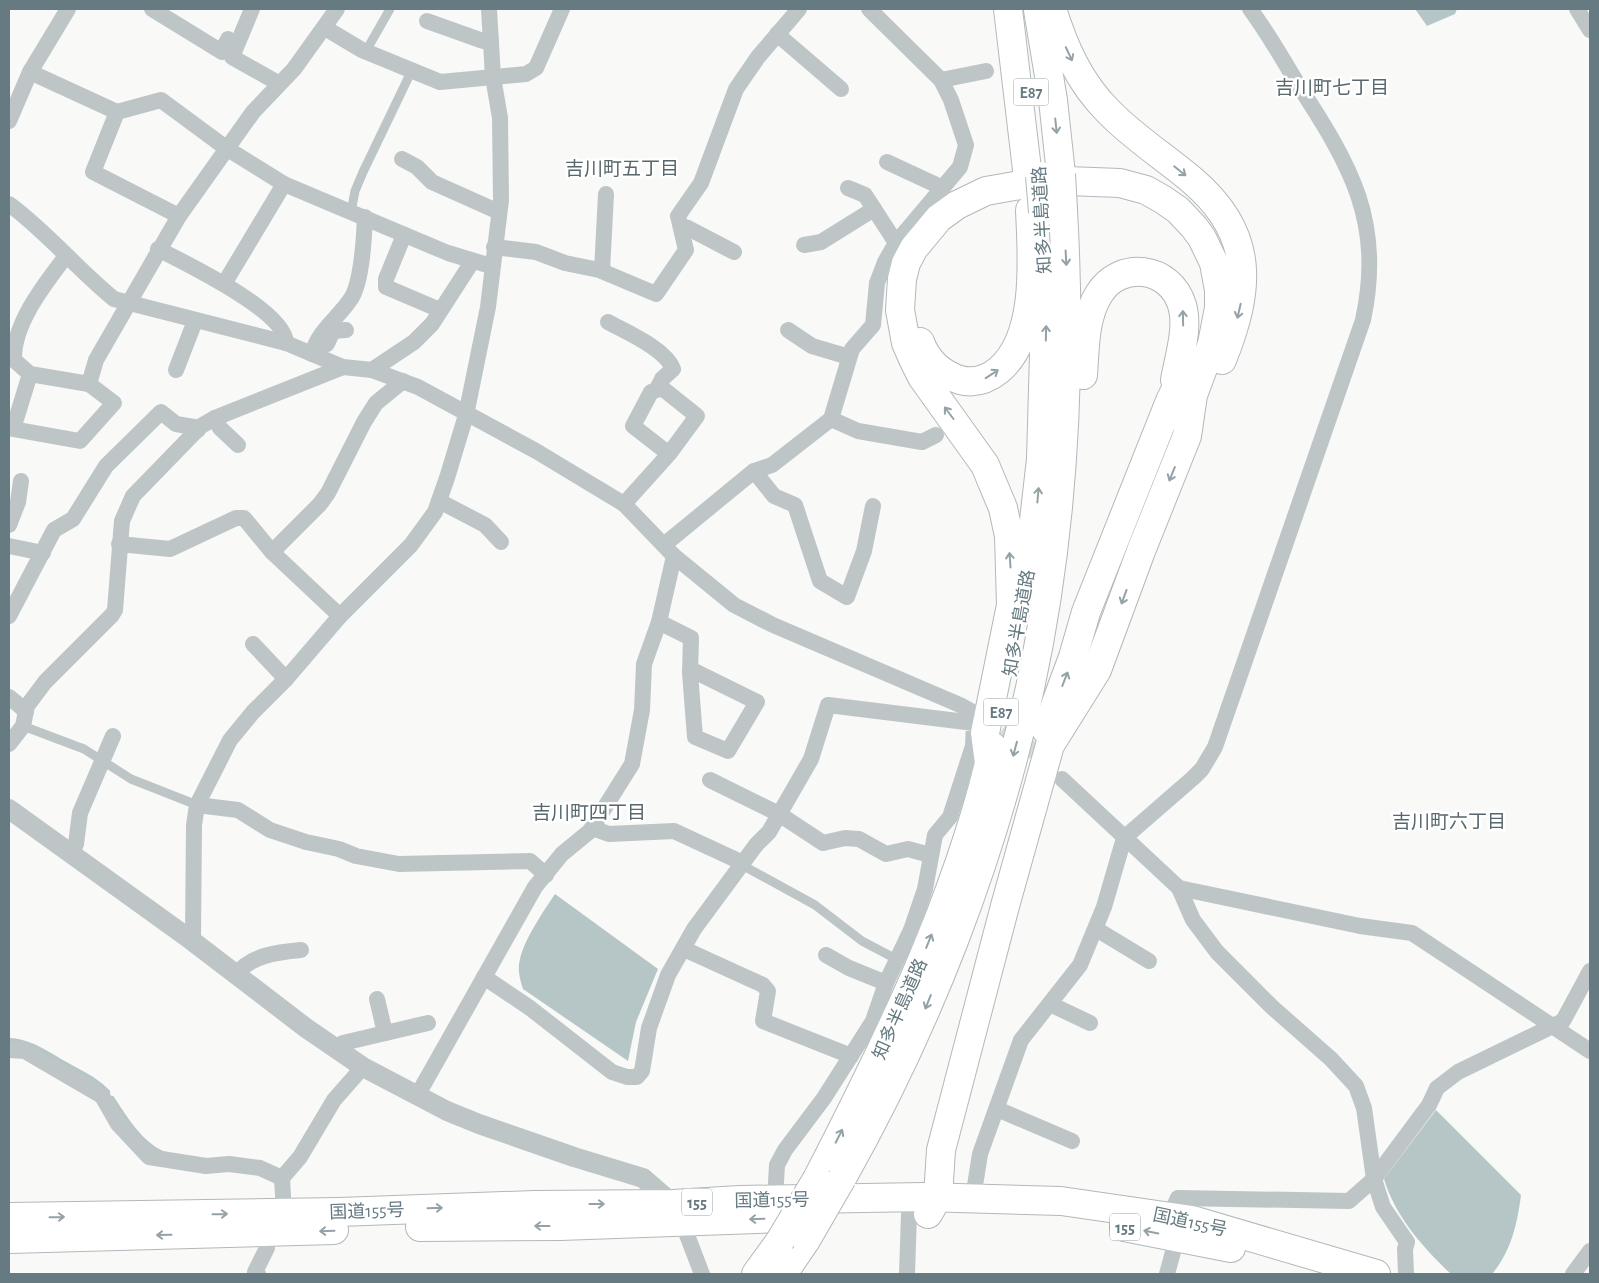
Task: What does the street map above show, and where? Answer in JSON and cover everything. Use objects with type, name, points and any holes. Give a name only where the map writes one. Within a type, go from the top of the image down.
[{"type":"highway","points":[[1008,9],[1043,176]]},
{"type":"highway","name":"知多半島道路","points":[[830,1179],[870,1077],[913,980],[972,827],[989,764],[1024,610],[1041,459],[1046,299],[1045,210],[1043,176],[1017,9]]},
{"type":"highway","name":"知多半島道路","points":[[1038,9],[1053,100],[1043,176]]},
{"type":"highway","points":[[1052,9],[1061,38],[1075,67],[1092,93],[1127,130],[1209,196],[1226,218],[1235,238],[1241,258],[1243,280],[1236,324],[1203,415],[1187,436]]},
{"type":"highway","points":[[925,1205],[1050,746],[1097,670],[1141,551],[1187,436],[1193,395],[1214,331],[1219,308],[1217,275],[1208,248],[1194,227],[1178,210],[1146,190],[1120,183],[1067,181],[1020,185],[986,191],[958,205],[938,218],[924,235],[906,263],[902,279],[900,310],[906,342],[922,377],[985,464],[1000,501],[1009,536],[1011,605],[985,733],[989,764]]},
{"type":"highway","points":[[925,1205],[927,1157],[993,905],[1040,747],[1073,657],[1086,612],[1170,401],[1196,349],[1202,330],[1205,298],[1202,270],[1188,242],[1168,220],[1146,205],[1114,196],[1067,194],[1020,198],[995,203],[957,220],[928,252],[918,273],[913,313],[922,347],[929,360],[939,370],[953,378],[965,381],[980,380],[995,373],[1013,356],[1019,344],[1027,316],[1032,241],[1045,210]]},
{"type":"highway","name":"知多半島道路","points":[[783,1274],[793,1240],[890,1086],[924,1012],[959,924],[990,835],[1023,717],[1046,589],[1058,505],[1064,428],[1067,347],[1045,210]]},
{"type":"highway","points":[[1023,717],[1045,666],[1067,542],[1074,493],[1087,324],[1099,294],[1110,281],[1124,273],[1135,270],[1159,276],[1174,288],[1179,296],[1184,317],[1182,344],[1170,401]]},
{"type":"highway","name":"国道155号","points":[[9,1239],[266,1233],[678,1213],[925,1205],[972,1198],[1061,1201],[1173,1226],[1281,1245],[1376,1274]]},
{"type":"highway","name":"国道155号","points":[[9,1217],[284,1213],[534,1205],[678,1213],[775,1199],[925,1205],[970,1214],[1173,1226],[1208,1242],[1254,1254],[1316,1274]]},
{"type":"highway","name":"知多半島道路","points":[[756,1274],[793,1240]]},
{"type":"street","points":[[9,121],[30,72],[68,9]]},
{"type":"street","points":[[152,9],[222,52],[228,39]]},
{"type":"street","points":[[252,9],[232,57],[278,83]]},
{"type":"street","points":[[190,940],[193,936],[194,825],[197,805],[230,740],[252,712],[286,679],[340,616],[411,545],[427,525],[439,501],[466,415],[488,307],[491,266],[501,200],[500,118],[493,77],[489,9]]},
{"type":"street","points":[[325,28],[366,51],[440,82],[526,74],[536,68],[562,9]]},
{"type":"street","points":[[494,247],[536,252],[565,263],[599,270],[656,294],[686,250],[678,216],[701,183],[736,89],[799,9]]},
{"type":"street","points":[[972,1198],[980,1154],[1021,1040],[1080,965],[1096,929],[1124,838],[1193,778],[1202,768],[1215,747],[1363,320],[1368,295],[1369,235],[1352,175],[1307,98],[1250,9]]},
{"type":"street","points":[[1577,9],[1590,30]]},
{"type":"street","points":[[89,384],[96,360],[125,312],[127,303],[158,249],[179,216],[226,148],[278,83],[294,69],[325,28],[334,10]]},
{"type":"street","points":[[417,1096],[513,922],[562,854],[592,828],[632,764],[642,710],[644,664],[659,622],[669,550],[754,471],[772,465],[831,419],[852,348],[873,325],[878,283],[896,243],[960,167],[966,145],[951,100],[942,80],[874,10]]},
{"type":"street","points":[[427,21],[483,42],[491,41]]},
{"type":"street","points":[[778,34],[841,89]]},
{"type":"street","points":[[942,80],[986,71]]},
{"type":"street","points":[[30,72],[117,112],[162,100],[226,148],[284,184],[472,262],[491,266]]},
{"type":"street","points":[[117,112],[93,172],[179,216]]},
{"type":"street","points":[[402,159],[417,167],[432,182],[499,212]]},
{"type":"street","points":[[886,162],[944,188]]},
{"type":"street","points":[[224,284],[284,184]]},
{"type":"street","points":[[848,188],[865,195],[896,243]]},
{"type":"street","points":[[599,270],[606,194]]},
{"type":"street","points":[[9,204],[30,220],[66,256],[114,299],[286,343],[343,366],[372,370],[404,381],[536,451],[624,504],[669,550],[734,605],[773,625],[960,705],[976,714],[974,746],[950,817],[935,834],[925,889],[898,960],[886,983],[872,1021],[824,1098],[785,1150],[778,1165],[775,1199]]},
{"type":"street","points":[[804,245],[821,242],[874,209]]},
{"type":"street","points":[[316,356],[319,336],[352,296],[364,239],[358,215]]},
{"type":"street","points":[[681,226],[734,252]]},
{"type":"street","points":[[404,235],[386,279],[386,287],[440,310]]},
{"type":"street","points":[[597,237],[599,270]]},
{"type":"street","points":[[158,249],[224,284],[257,305],[278,324],[284,334],[286,343]]},
{"type":"street","points":[[30,374],[11,429],[80,441],[114,403],[89,384],[30,374],[14,360],[14,348],[33,301],[66,256]]},
{"type":"street","points":[[372,370],[414,342],[432,324],[472,262]]},
{"type":"street","points":[[176,370],[195,321]]},
{"type":"street","points":[[608,322],[648,344],[671,364],[673,369],[662,379],[657,389]]},
{"type":"street","points":[[316,356],[333,331],[346,330]]},
{"type":"street","points":[[788,330],[812,346],[849,358]]},
{"type":"street","points":[[9,744],[24,719],[26,706],[45,682],[115,610],[122,521],[133,496],[198,430],[215,418],[343,366]]},
{"type":"street","points":[[272,552],[320,504],[328,493],[364,422],[376,403],[404,381]]},
{"type":"street","points":[[624,504],[669,454],[697,416],[662,388],[651,392],[634,426],[669,454]]},
{"type":"street","points":[[9,616],[54,530],[69,521],[77,513],[88,491],[106,466],[161,412],[176,424],[194,427],[198,430]]},
{"type":"street","points":[[215,418],[220,428],[238,445]]},
{"type":"street","points":[[831,419],[858,431],[922,442],[936,434]]},
{"type":"street","points":[[754,471],[774,496],[795,505],[820,582],[847,597],[864,552],[873,506]]},
{"type":"street","points":[[9,525],[18,502],[21,481]]},
{"type":"street","points":[[439,501],[485,525],[501,542]]},
{"type":"street","points":[[119,544],[170,549],[236,518],[244,518],[272,552],[340,616]]},
{"type":"street","points":[[9,546],[43,553]]},
{"type":"street","points":[[659,622],[691,638],[690,669],[695,737],[728,751],[756,702],[690,669]]},
{"type":"street","points":[[252,644],[286,679]]},
{"type":"street","points":[[9,697],[24,719]]},
{"type":"street","points":[[484,977],[530,1008],[612,1072],[626,1077],[637,1077],[642,1071],[649,1028],[668,975],[694,929],[742,864],[769,832],[811,759],[828,705],[974,723]]},
{"type":"street","points":[[70,853],[76,844],[80,813],[113,736]]},
{"type":"street","points":[[1062,779],[1179,888],[1193,920],[1217,952],[1272,1007],[1331,1059],[1356,1086],[1364,1108],[1374,1179],[1383,1208],[1407,1242],[1405,1248],[1406,1274]]},
{"type":"street","points":[[710,780],[779,814],[822,843],[846,838],[859,839],[886,854],[908,849],[930,855]]},
{"type":"street","points":[[197,805],[238,810],[270,830],[364,858],[399,864],[530,862],[546,875]]},
{"type":"street","points":[[9,809],[190,940],[338,1051],[363,1067],[447,1111],[506,1135],[643,1178],[678,1213],[702,1274]]},
{"type":"street","points":[[592,828],[609,834],[674,831],[742,864]]},
{"type":"street","points":[[1179,888],[1360,926],[1412,934],[1556,1026],[1590,1051]]},
{"type":"street","points":[[1096,929],[1149,961]]},
{"type":"street","points":[[684,949],[764,985],[768,991],[763,1021],[851,1056]]},
{"type":"street","points":[[236,975],[259,958],[273,953],[301,950]]},
{"type":"street","points":[[826,955],[849,968],[886,983]]},
{"type":"street","points":[[1167,1274],[1174,1203],[1178,1198],[1349,1201],[1374,1179],[1429,1105],[1437,1088],[1458,1072],[1563,1021],[1590,971]]},
{"type":"street","points":[[377,998],[385,1033]]},
{"type":"street","points":[[1050,1004],[1090,1022]]},
{"type":"street","points":[[338,1051],[343,1043],[428,1023]]},
{"type":"street","points":[[9,1050],[25,1051],[102,1096],[118,1124],[149,1157],[206,1166],[229,1164],[260,1168],[282,1178]]},
{"type":"street","points":[[284,1213],[282,1178],[300,1157],[334,1100],[363,1067]]},
{"type":"street","points":[[997,1109],[1072,1141]]},
{"type":"street","points":[[907,1274],[925,1205]]},
{"type":"street","points":[[258,1274],[254,1272],[267,1248],[266,1233]]},
{"type":"street","points":[[1573,1274],[1590,1251]]},
{"type":"lane","points":[[366,51],[390,9]]},
{"type":"lane","points":[[358,215],[355,191],[412,70]]},
{"type":"lane","points":[[24,719],[103,759],[131,779],[197,805]]},
{"type":"lane","points":[[742,864],[815,905],[862,941],[898,960]]},
{"type":"shaded area","points":[[1415,9],[1457,9],[1455,14],[1427,26]]},
{"type":"shaded area","points":[[555,894],[658,969],[636,1022],[628,1061],[523,989],[519,967],[522,951],[535,925]]},
{"type":"shaded area","points":[[1436,1110],[1521,1195],[1512,1237],[1504,1256],[1492,1274],[1451,1274],[1411,1231],[1395,1206],[1384,1179]]},
{"type":"waterway","points":[[9,1040],[26,1043],[40,1050],[90,1078],[108,1092]]},
{"type":"waterway","points":[[112,1098],[140,1137],[162,1153]]},
{"type":"tunnel","points":[[982,717],[1028,746],[1049,766]]},
{"type":"district","name":"吉川町七丁目","points":[[1332,87]]},
{"type":"district","name":"吉川町五丁目","points":[[622,168]]},
{"type":"district","name":"吉川町四丁目","points":[[589,812]]},
{"type":"district","name":"吉川町六丁目","points":[[1449,821]]}]
